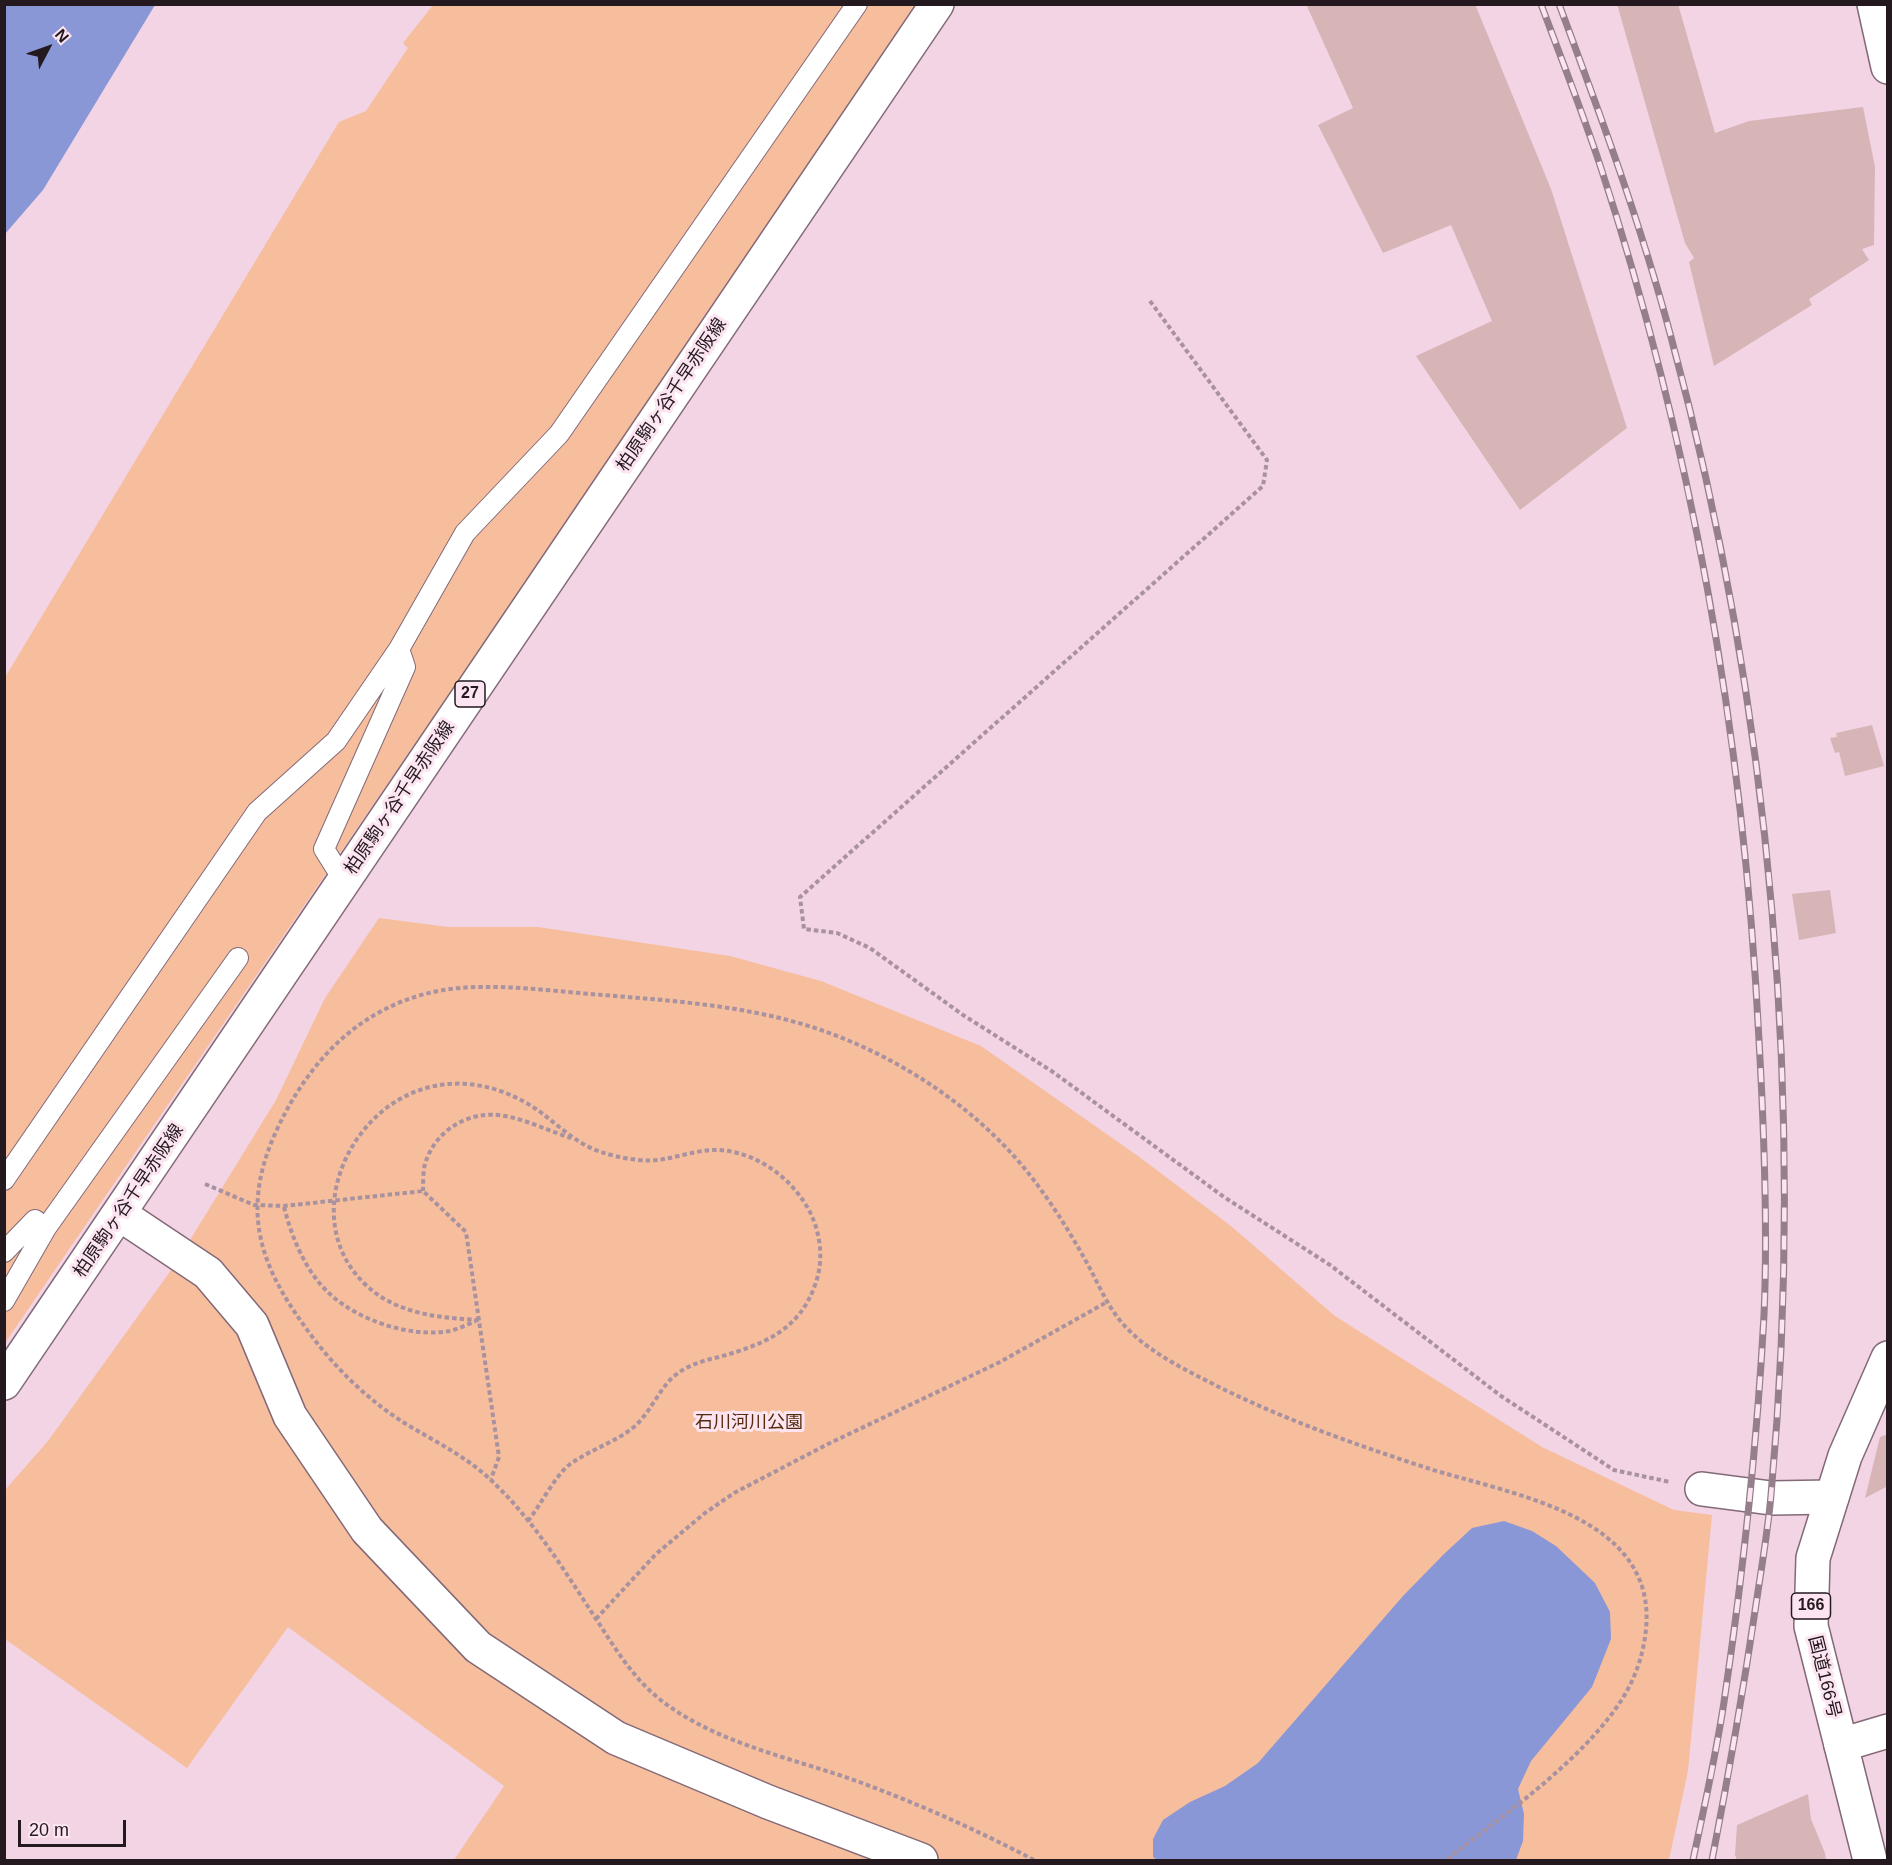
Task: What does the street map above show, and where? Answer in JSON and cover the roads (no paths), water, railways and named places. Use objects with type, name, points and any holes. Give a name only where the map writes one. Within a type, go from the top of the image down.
[{"type":"main road","name":"柏原駒ヶ谷千早赤阪線","points":[[4,1383],[121,1215],[937,4]]},
{"type":"main road","points":[[1874,4],[1887,67]]},
{"type":"main road","points":[[121,1215],[208,1273],[252,1324],[290,1416],[367,1530],[478,1647],[616,1738],[768,1803],[921,1860]]},
{"type":"main road","name":"国道166号","points":[[1870,1860],[1811,1626],[1813,1558],[1845,1456],[1887,1358]]},
{"type":"main road","points":[[1702,1489],[1771,1498],[1832,1497]]},
{"type":"main road","points":[[1841,1745],[1887,1731]]},
{"type":"lane","points":[[4,1180],[257,812],[336,741],[399,649],[465,533],[559,434],[857,4]]},
{"type":"lane","points":[[344,881],[324,849],[405,667],[399,649]]},
{"type":"lane","points":[[4,1301],[46,1228],[238,958]]},
{"type":"lane","points":[[4,1252],[35,1220],[46,1228]]},
{"type":"water","points":[[5,4],[155,5],[43,190],[5,234]]},
{"type":"water","points":[[1504,1521],[1532,1531],[1556,1546],[1595,1583],[1610,1612],[1611,1639],[1592,1687],[1531,1761],[1518,1789],[1524,1814],[1523,1841],[1516,1860],[1157,1860],[1153,1857],[1153,1839],[1163,1820],[1190,1802],[1225,1786],[1258,1763],[1403,1596],[1443,1555],[1472,1528]]},
{"type":"railway","points":[[1541,4],[1600,165],[1633,271],[1662,379],[1687,488],[1709,597],[1727,707],[1752,929],[1765,1178],[1766,1247],[1761,1364],[1743,1558],[1731,1654],[1717,1742],[1693,1860]]},
{"type":"railway","points":[[1559,4],[1605,128],[1647,253],[1671,337],[1706,478],[1734,621],[1756,765],[1772,912],[1781,1058],[1784,1205],[1781,1350],[1767,1534],[1742,1697],[1712,1860]]},
{"type":"park label","name":"石川河川公園","points":[[749,1423]]}]
